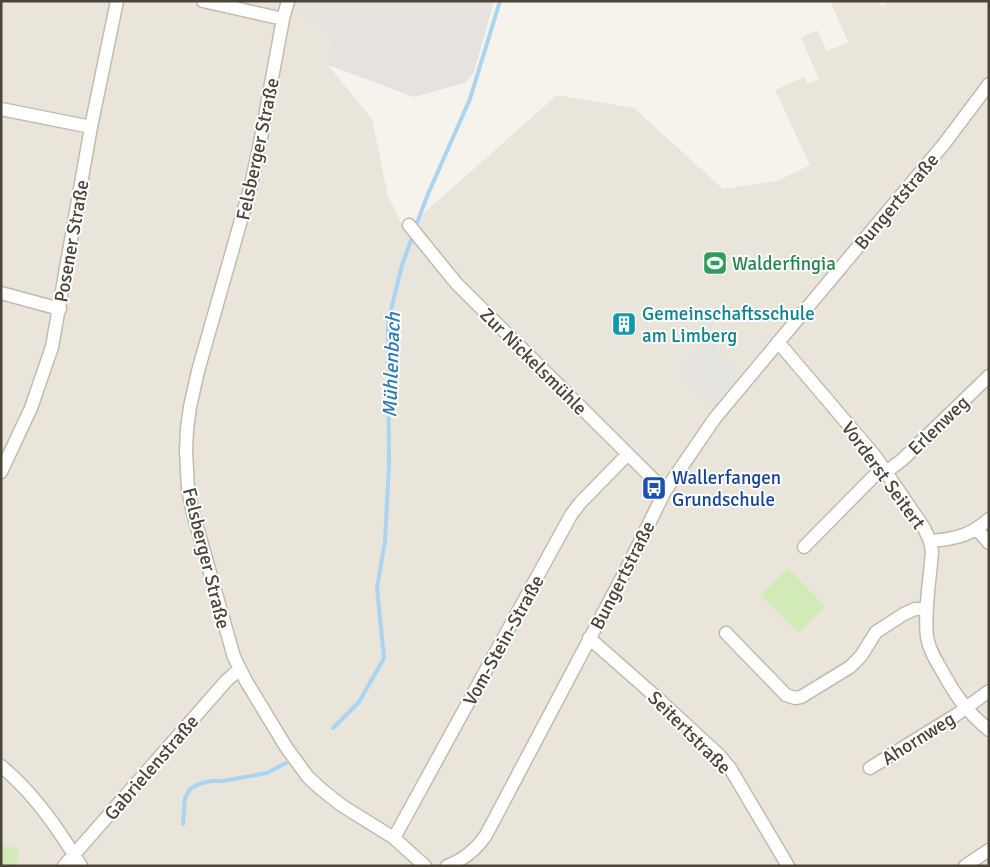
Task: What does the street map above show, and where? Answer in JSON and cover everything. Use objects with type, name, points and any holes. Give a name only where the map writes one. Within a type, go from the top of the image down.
[{"type":"street","name":"Posener Straße","points":[[1,472],[5,456],[31,408],[52,347],[91,127],[117,1]]},
{"type":"street","points":[[203,1],[283,19]]},
{"type":"street","name":"Felsberger Straße","points":[[288,1],[251,184],[198,371],[186,429],[186,469],[193,513],[225,631],[240,669],[286,747],[308,777],[341,805],[394,838],[425,866]]},
{"type":"street","name":"Bungertstraße","points":[[447,866],[459,861],[472,851],[486,835],[666,491],[715,418],[944,144],[989,84]]},
{"type":"street","points":[[1,109],[91,127]]},
{"type":"street","name":"Zur Nickelsmühle","points":[[409,225],[456,283],[666,491]]},
{"type":"street","points":[[1,294],[60,310]]},
{"type":"street","name":"Vorderst Seitert","points":[[778,342],[875,456],[924,528],[930,541],[932,552],[927,609],[927,640],[957,698],[989,730]]},
{"type":"street","name":"Erlenweg","points":[[804,547],[875,475],[886,472],[902,460],[989,376]]},
{"type":"street","name":"Vom-Stein-Straße","points":[[394,838],[571,515],[580,503],[628,454]]},
{"type":"street","points":[[930,541],[951,539],[977,529],[989,519]]},
{"type":"street","points":[[977,529],[989,543]]},
{"type":"street","points":[[726,633],[786,694],[795,698],[850,667],[861,656],[876,632],[915,609],[927,609]]},
{"type":"street","name":"Seitertstraße","points":[[589,638],[720,756],[730,768],[788,866]]},
{"type":"street","name":"Gabrielenstraße","points":[[64,866],[78,860],[227,680],[240,669]]},
{"type":"street","name":"Ahornweg","points":[[870,768],[989,691]]},
{"type":"street","points":[[1,766],[27,790],[78,860]]},
{"type":"street","points":[[965,866],[989,850]]},
{"type":"shaded area","points":[[1,1],[284,1],[332,36],[328,65],[372,119],[388,196],[405,230],[557,95],[634,108],[723,189],[777,181],[810,165],[775,90],[804,77],[808,84],[819,79],[801,38],[817,30],[827,51],[848,42],[830,1],[879,1],[882,7],[888,1],[989,1],[989,866],[1,866]]},
{"type":"shaded area","points":[[284,1],[494,1],[474,72],[465,83],[414,97],[328,65],[332,36]]},
{"type":"shaded area","points":[[711,335],[738,379],[713,406],[679,371]]},
{"type":"green space","points":[[788,568],[825,607],[799,633],[761,595]]},
{"type":"green space","points":[[1,846],[19,848],[16,866],[1,866]]},
{"type":"waterway","name":"Mühlenbach","points":[[415,228],[470,99],[500,1]]},
{"type":"waterway","name":"Mühlenbach","points":[[333,728],[359,702],[384,658],[377,588],[385,541],[389,465],[388,322],[402,265],[413,235]]},
{"type":"waterway","name":"Mühlenbach","points":[[183,824],[185,798],[190,789],[211,781],[223,781],[267,773],[286,763]]},
{"type":"place","name":"Walderfingia","points":[[715,263]]},
{"type":"place","name":"Gemeinschaftsschule am Limberg","points":[[624,324]]},
{"type":"place","name":"Wallerfangen Grundschule","points":[[654,488]]}]
